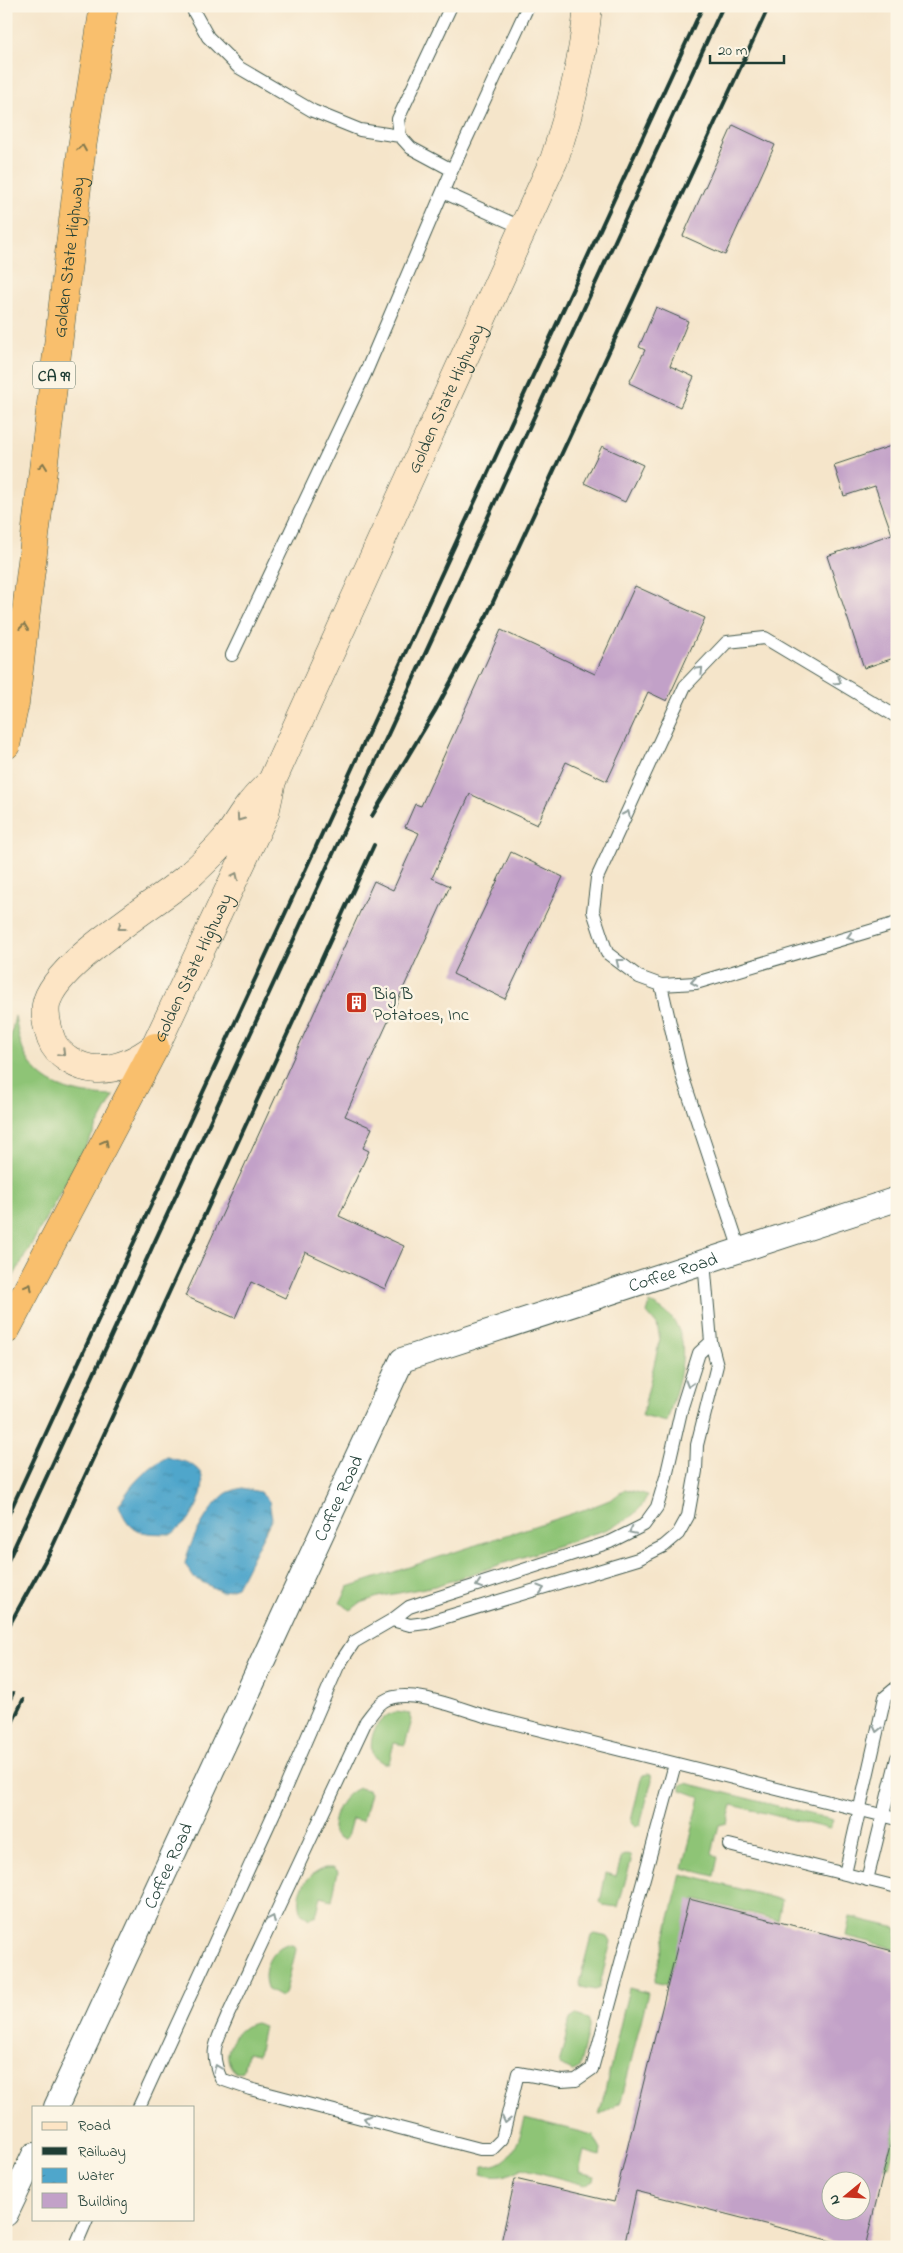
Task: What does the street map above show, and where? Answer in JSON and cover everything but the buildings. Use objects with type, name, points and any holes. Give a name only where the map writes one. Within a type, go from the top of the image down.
[{"type":"highway","name":"Golden State Highway","points":[[6,744],[15,703],[80,154],[104,6]]},
{"type":"highway","points":[[6,1330],[155,1047]]},
{"type":"main road","name":"Golden State Highway","points":[[272,781],[250,805],[225,840],[206,860],[188,876],[113,932],[72,966],[54,986],[46,1005],[47,1025],[52,1042],[64,1056],[80,1066],[96,1068],[126,1064],[155,1047],[265,813],[272,781],[554,160],[570,110],[580,69],[588,6]]},
{"type":"street","name":"Coffee Road","points":[[56,2106],[402,1360],[897,1199]]},
{"type":"street","points":[[6,2214],[32,2159]]},
{"type":"lane","points":[[194,6],[194,12],[208,37],[238,67],[313,111],[360,130],[400,136]]},
{"type":"lane","points":[[451,6],[398,119],[400,136],[411,148],[452,170]]},
{"type":"lane","points":[[232,655],[365,374],[452,170],[528,6]]},
{"type":"lane","points":[[443,192],[523,228]]},
{"type":"lane","points":[[897,717],[765,638],[727,642],[685,686],[597,878],[593,911],[607,953],[639,978],[661,986],[696,983],[897,923]]},
{"type":"lane","points":[[661,986],[682,1075],[740,1250]]},
{"type":"lane","points":[[392,1620],[410,1625],[426,1623],[638,1559],[664,1546],[678,1534],[688,1516],[696,1471],[697,1445],[717,1365],[711,1342],[704,1262]]},
{"type":"lane","points":[[139,2106],[280,1800],[338,1666],[354,1642],[409,1608],[610,1542],[644,1525],[657,1507],[682,1407],[699,1354],[711,1342]]},
{"type":"lane","points":[[844,1874],[885,1697],[897,1687]]},
{"type":"lane","points":[[675,1764],[592,2069],[576,2080],[562,2081],[518,2072],[502,2139],[492,2149],[480,2149],[250,2089],[221,2079],[214,2064],[214,2050],[228,2015],[366,1721],[384,1701],[401,1695],[429,1700],[897,1819]]},
{"type":"lane","points":[[867,1880],[897,1758]]},
{"type":"lane","points":[[729,1846],[897,1888]]},
{"type":"lane","points":[[75,2247],[87,2220]]},
{"type":"green space","points":[[15,1016],[23,1050],[39,1074],[61,1087],[73,1091],[114,1096],[6,1290],[6,1059]]},
{"type":"green space","points":[[650,1303],[666,1313],[677,1325],[682,1340],[680,1372],[667,1422],[642,1416],[660,1339],[657,1325],[647,1313]]},
{"type":"green space","points":[[625,1489],[648,1495],[635,1513],[605,1530],[435,1586],[378,1597],[360,1603],[351,1610],[340,1603],[348,1587],[592,1507],[612,1499]]},
{"type":"green space","points":[[396,1712],[410,1714],[412,1720],[405,1745],[394,1743],[389,1763],[383,1763],[373,1756],[371,1742],[379,1723],[389,1714]]},
{"type":"green space","points":[[643,1775],[651,1775],[652,1780],[640,1825],[635,1827],[631,1821],[641,1779]]},
{"type":"green space","points":[[686,1783],[833,1820],[830,1829],[732,1805],[727,1823],[719,1825],[712,1853],[718,1857],[714,1876],[683,1868],[700,1797],[681,1790],[681,1785]]},
{"type":"green space","points":[[359,1788],[368,1790],[370,1793],[363,1821],[352,1819],[347,1837],[344,1840],[339,1839],[333,1832],[336,1812],[343,1800]]},
{"type":"green space","points":[[630,1855],[631,1861],[618,1907],[603,1905],[600,1902],[606,1873],[616,1876],[622,1856]]},
{"type":"green space","points":[[326,1867],[333,1867],[338,1871],[332,1900],[321,1897],[316,1916],[309,1919],[302,1913],[300,1906],[301,1891],[313,1874]]},
{"type":"green space","points":[[681,1874],[782,1900],[778,1920],[695,1899],[694,1902],[691,1901],[667,1985],[654,1982]]},
{"type":"green space","points":[[850,1917],[897,1928],[897,1949],[846,1936]]},
{"type":"green space","points":[[595,1934],[608,1937],[611,1942],[599,1988],[595,1990],[581,1987],[579,1983],[591,1936]]},
{"type":"green space","points":[[287,1944],[295,1946],[296,1950],[285,1994],[281,1997],[268,1990],[265,1976],[268,1963],[275,1951]]},
{"type":"green space","points":[[629,1988],[648,1993],[621,2102],[599,2116]]},
{"type":"green space","points":[[576,2015],[588,2019],[590,2024],[579,2068],[573,2071],[559,2065],[570,2019]]},
{"type":"green space","points":[[255,2023],[264,2026],[258,2055],[247,2053],[243,2071],[237,2073],[231,2067],[228,2051],[235,2036],[248,2025]]},
{"type":"green space","points":[[525,2118],[593,2135],[601,2150],[600,2156],[584,2151],[579,2172],[595,2176],[594,2180],[585,2185],[522,2168],[502,2176],[481,2174],[483,2166],[501,2162],[513,2151]]},
{"type":"green space","points":[[897,2119],[897,2134],[889,2166],[884,2168]]},
{"type":"water","points":[[167,1457],[190,1464],[200,1472],[203,1484],[198,1504],[188,1520],[172,1534],[139,1531],[128,1522],[119,1505],[139,1478]]},
{"type":"water","points":[[242,1488],[260,1492],[269,1501],[272,1518],[237,1587],[222,1592],[194,1578],[185,1564],[190,1546],[207,1515],[220,1498],[227,1493]]},
{"type":"railway","points":[[6,1520],[703,6]]},
{"type":"railway","points":[[6,1565],[723,6]]},
{"type":"railway","points":[[372,816],[435,711],[487,615],[769,6]]},
{"type":"railway","points":[[6,1631],[51,1550],[374,845]]},
{"type":"railway","points":[[6,1708],[13,1693]]},
{"type":"railway","points":[[6,1736],[23,1700]]},
{"type":"place","name":"Big B Potatoes, Inc","points":[[357,1003]]}]
